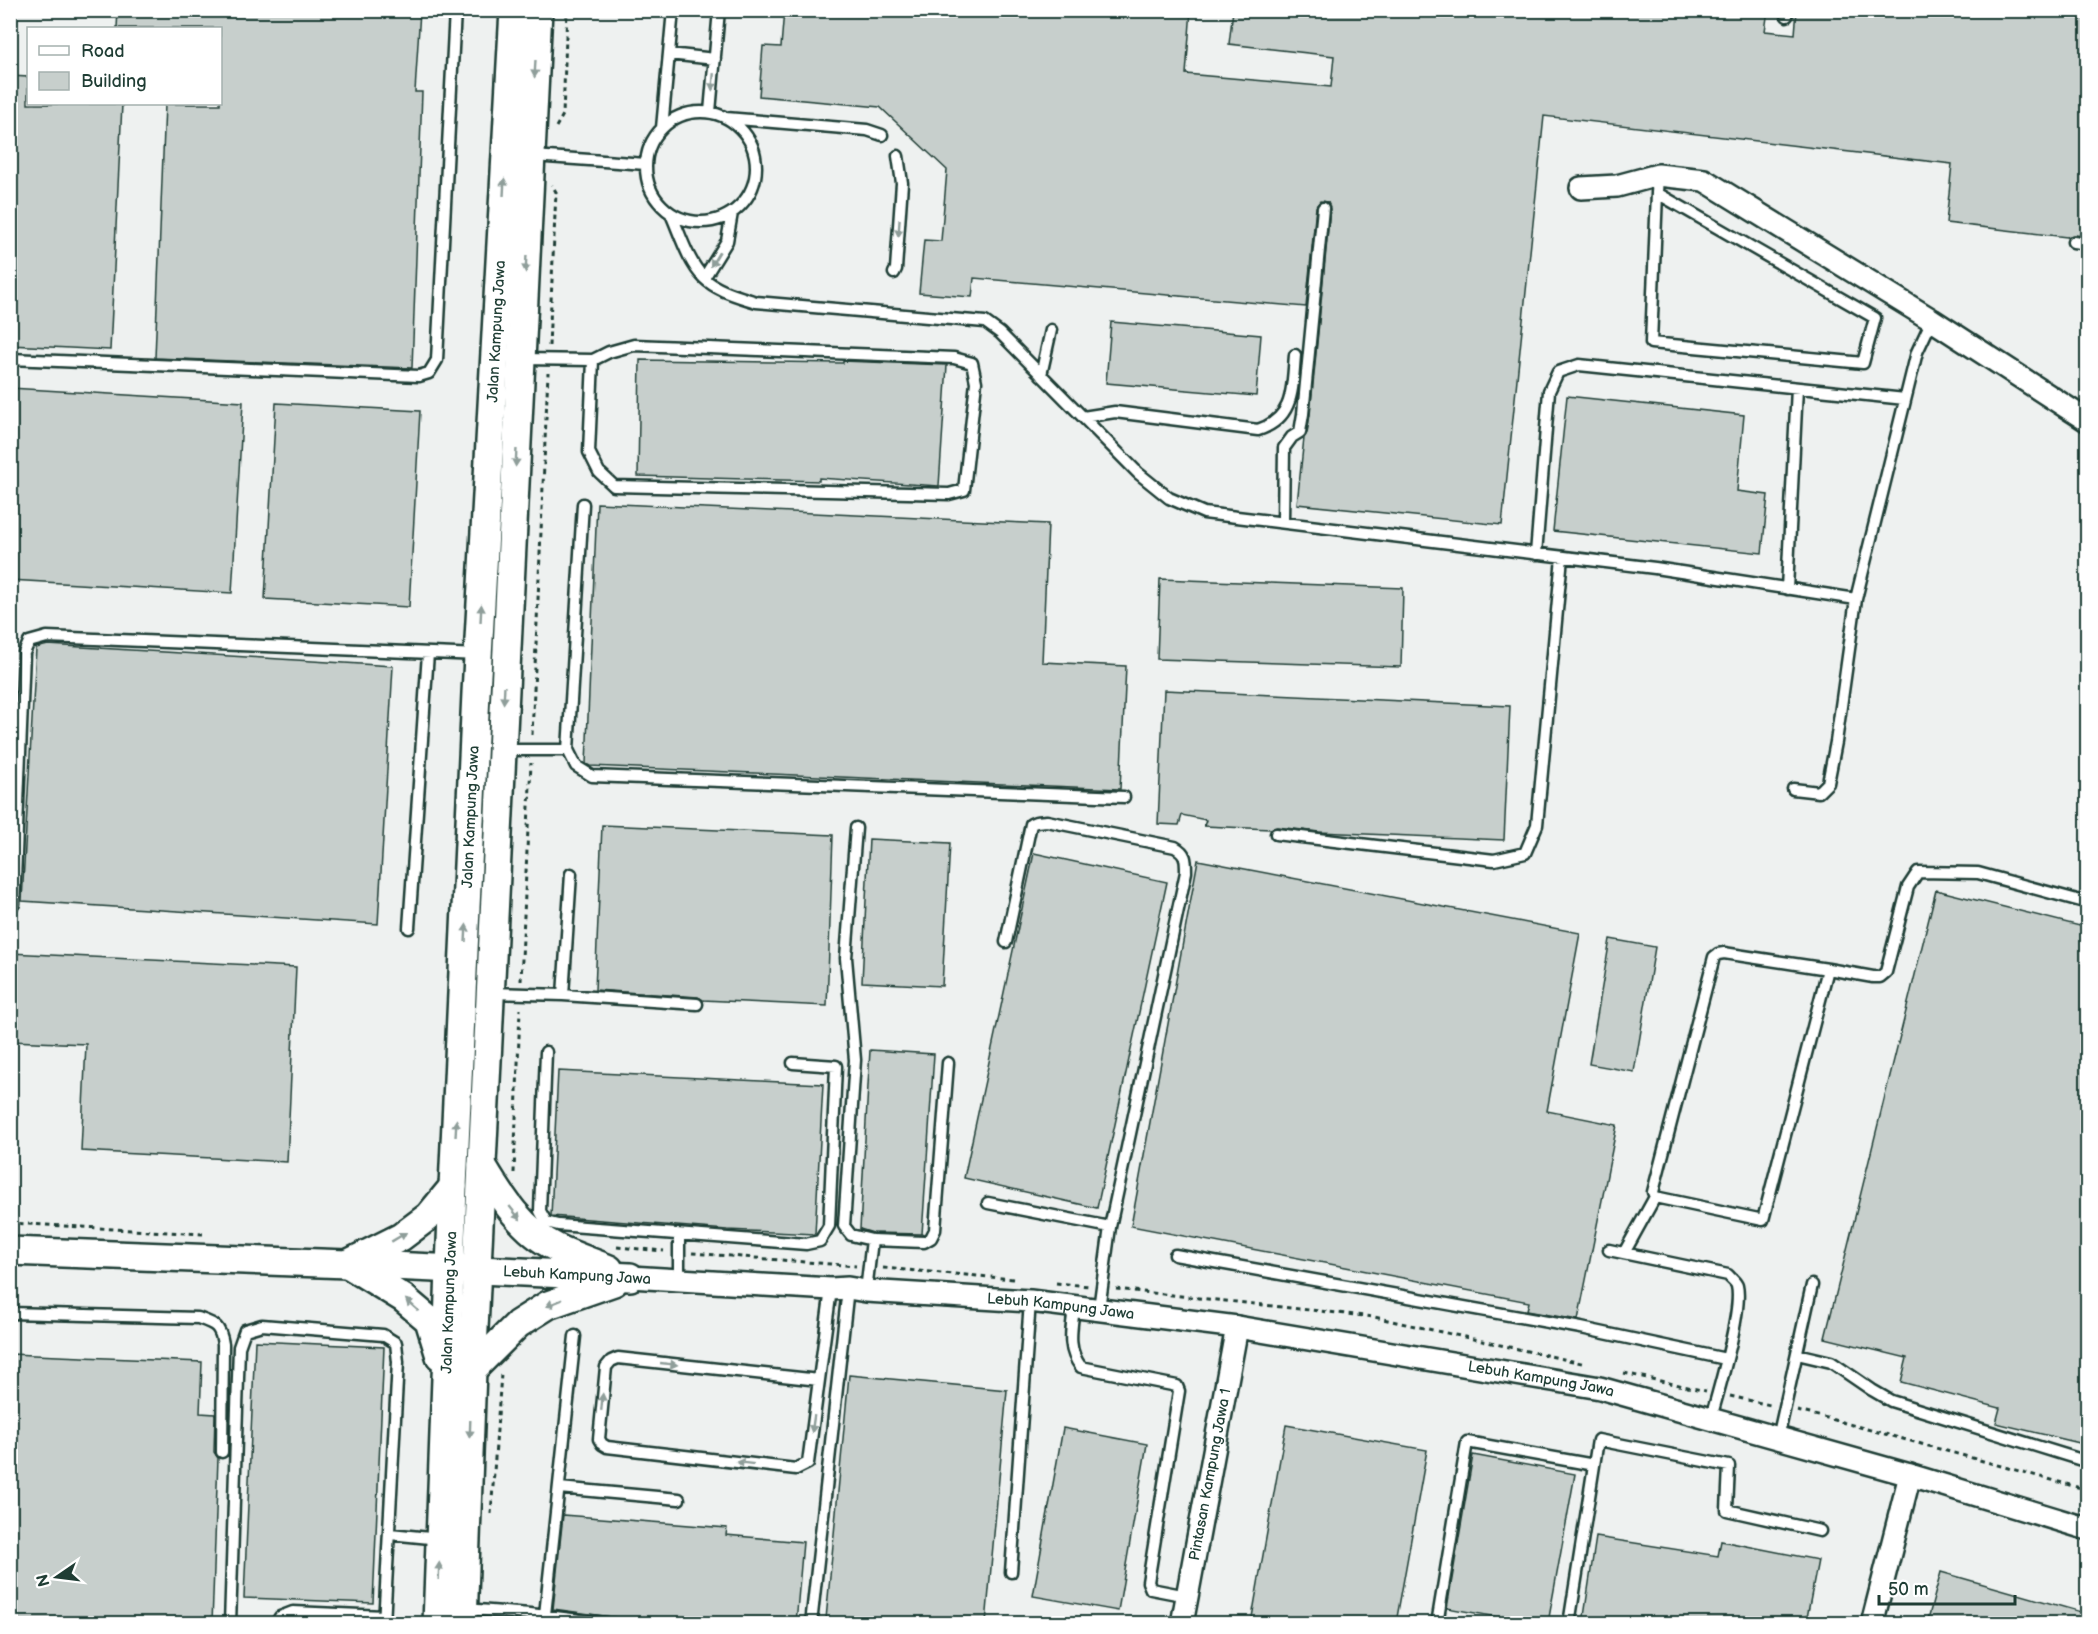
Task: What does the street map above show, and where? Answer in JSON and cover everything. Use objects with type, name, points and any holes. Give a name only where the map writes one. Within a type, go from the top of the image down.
[{"type":"street","name":"Jalan Kampung Jawa","points":[[514,10],[524,155]]},
{"type":"street","name":"Jalan Kampung Jawa","points":[[459,1372],[450,1269],[453,1187],[476,994],[508,358],[538,10]]},
{"type":"street","points":[[1581,188],[1704,180],[1932,320],[2088,420]]},
{"type":"street","name":"Jalan Kampung Jawa","points":[[451,1614],[451,1535],[459,1372],[477,1270],[482,1165],[476,994]]},
{"type":"street","points":[[482,1165],[499,1193],[525,1226],[555,1247],[630,1277]]},
{"type":"street","points":[[347,1264],[401,1237],[429,1216],[453,1187]]},
{"type":"street","name":"Lebuh Kampung Jawa","points":[[10,1251],[630,1277],[1030,1301],[1237,1327],[1600,1388],[1910,1475],[2088,1529]]},
{"type":"street","points":[[347,1264],[403,1298],[429,1320],[459,1372],[518,1324],[548,1305],[630,1277]]},
{"type":"street","name":"Pintasan Kampung Jawa 1","points":[[1182,1623],[1237,1327]]},
{"type":"street","points":[[1872,1623],[1910,1475]]},
{"type":"lane","points":[[10,359],[419,376],[429,374],[437,360],[455,10]]},
{"type":"lane","points":[[662,128],[673,10]]},
{"type":"lane","points":[[710,112],[719,10]]},
{"type":"lane","points":[[669,54],[715,58]]},
{"type":"lane","points":[[693,112],[710,112],[740,127],[755,155],[757,172],[748,198],[739,208],[725,218],[709,223],[689,222],[671,214],[657,201],[648,183],[646,164],[651,144],[662,128],[676,117],[693,112]]},
{"type":"lane","points":[[726,118],[867,130],[882,135]]},
{"type":"lane","points":[[524,155],[646,164]]},
{"type":"lane","points":[[894,273],[902,183],[898,156]]},
{"type":"lane","points":[[1657,184],[1875,318],[1863,363],[1651,343],[1657,184]]},
{"type":"lane","points":[[1283,522],[1284,448],[1292,437],[1300,432],[1303,414],[1323,208]]},
{"type":"lane","points":[[704,278],[727,241],[732,213]]},
{"type":"lane","points":[[671,214],[693,262],[704,278],[724,291],[756,302],[985,322],[1000,333],[1138,473],[1169,498],[1204,513],[1654,568],[1856,599]]},
{"type":"lane","points":[[2073,242],[2088,244]]},
{"type":"lane","points":[[1793,789],[1819,792],[1828,783],[1856,599],[1917,352],[1932,320]]},
{"type":"lane","points":[[1041,375],[1051,330]]},
{"type":"lane","points":[[508,358],[593,360],[609,352],[634,345],[954,358],[972,363],[976,382],[964,490],[949,494],[614,486],[599,472],[589,452],[593,360]]},
{"type":"lane","points":[[1083,417],[1115,412],[1258,430],[1280,419],[1291,398],[1295,355]]},
{"type":"lane","points":[[1536,554],[1549,391],[1558,372],[1579,365],[1905,399]]},
{"type":"lane","points":[[1787,589],[1797,388]]},
{"type":"lane","points":[[583,504],[568,750],[576,765],[592,776],[1124,797]]},
{"type":"lane","points":[[1276,834],[1494,861],[1525,853],[1537,825],[1562,557]]},
{"type":"lane","points":[[14,904],[24,653],[28,642],[47,637],[492,656]]},
{"type":"lane","points":[[409,928],[428,652]]},
{"type":"lane","points":[[488,749],[568,750]]},
{"type":"lane","points":[[1006,942],[1031,824],[1047,821],[1175,847],[1183,851],[1186,859],[1186,872],[1110,1227],[1098,1309]]},
{"type":"lane","points":[[856,828],[846,958],[855,1060],[844,1226],[850,1235],[872,1240],[924,1242],[931,1238],[935,1230],[948,1063]]},
{"type":"lane","points":[[1624,1253],[1655,1197],[1653,1192],[1714,957],[1724,953],[1880,977],[1886,972],[1908,887],[1918,872],[1978,873],[2088,903]]},
{"type":"lane","points":[[563,994],[571,874]]},
{"type":"lane","points":[[1655,1197],[1763,1220],[1828,969]]},
{"type":"lane","points":[[476,994],[563,994],[696,1004]]},
{"type":"lane","points":[[546,1052],[540,1211],[546,1222],[558,1225],[806,1244],[820,1241],[828,1226],[836,1066],[794,1063]]},
{"type":"lane","points":[[988,1203],[1110,1227]]},
{"type":"lane","points":[[679,1280],[680,1235]]},
{"type":"lane","points":[[819,1380],[618,1358],[606,1367],[599,1439],[608,1447],[796,1469],[808,1463],[819,1380],[849,1290],[872,1240]]},
{"type":"lane","points":[[1609,1250],[1728,1275],[1737,1287],[1737,1301],[1726,1359],[1711,1418]]},
{"type":"lane","points":[[1175,1255],[1581,1328],[1726,1359]]},
{"type":"lane","points":[[1778,1438],[1812,1285]]},
{"type":"lane","points":[[811,1623],[849,1290]]},
{"type":"lane","points":[[1011,1572],[1030,1301]]},
{"type":"lane","points":[[1074,1307],[1070,1342],[1074,1359],[1081,1367],[1177,1386],[1179,1391],[1148,1582],[1151,1589],[1187,1596]]},
{"type":"lane","points":[[10,1313],[198,1318],[213,1323],[221,1331],[223,1344],[222,1452]]},
{"type":"lane","points":[[230,1623],[239,1347],[245,1330],[262,1325],[383,1335],[396,1343],[398,1362],[384,1620],[293,1612],[280,1617],[276,1623]]},
{"type":"lane","points":[[545,1620],[575,1336]]},
{"type":"lane","points":[[1797,1354],[1832,1362],[1891,1401],[2088,1462]]},
{"type":"lane","points":[[1569,1623],[1598,1440],[1729,1466],[1727,1510],[1820,1532]]},
{"type":"lane","points":[[1437,1623],[1467,1442],[1594,1465]]},
{"type":"lane","points":[[559,1488],[679,1499]]},
{"type":"lane","points":[[390,1534],[451,1535]]},
{"type":"lane","points":[[451,1614],[613,1623]]},
{"type":"path","points":[[524,155],[546,143],[563,116],[567,10]]},
{"type":"path","points":[[513,1181],[556,192],[543,166],[524,155]]},
{"type":"path","points":[[10,1223],[209,1234]]},
{"type":"shaded area","points":[[11,11],[2087,11],[2087,1623],[11,1623]]},
{"type":"building","points":[[118,10],[420,10],[415,92],[422,92],[412,368],[155,358],[165,105],[222,105],[222,27],[117,27]]},
{"type":"building","points":[[784,10],[1191,10],[1186,74],[1331,87],[1334,56],[1229,44],[1233,10],[1768,10],[1765,31],[1795,34],[1797,10],[2088,10],[2088,236],[2067,237],[1946,223],[1952,164],[1544,116],[1502,525],[1297,504],[1304,438],[1310,415],[1330,209],[1328,202],[1320,201],[1316,207],[1306,307],[974,278],[972,297],[919,293],[924,240],[941,241],[947,170],[880,107],[759,96],[763,46],[781,47]]},
{"type":"building","points":[[10,76],[27,77],[27,105],[122,105],[110,350],[10,345]]},
{"type":"building","points":[[1111,322],[1261,335],[1256,396],[1106,383]]},
{"type":"building","points":[[640,360],[843,363],[843,361],[947,365],[939,486],[819,478],[819,481],[638,476]]},
{"type":"building","points":[[10,388],[243,402],[232,593],[10,580]]},
{"type":"building","points":[[1567,396],[1744,415],[1737,491],[1768,495],[1762,553],[1553,531]]},
{"type":"building","points":[[276,403],[420,411],[409,607],[265,599]]},
{"type":"building","points":[[597,503],[1048,524],[1042,662],[1126,666],[1120,789],[590,766],[586,764]]},
{"type":"building","points":[[1160,579],[1403,588],[1401,667],[1157,659]]},
{"type":"building","points":[[48,645],[393,666],[378,924],[22,901],[36,648]]},
{"type":"building","points":[[1164,690],[1510,706],[1504,840],[1319,832],[1277,827],[1270,829],[1204,826],[1206,820],[1182,815],[1179,825],[1158,824]]},
{"type":"building","points":[[602,825],[833,835],[827,1006],[703,1000],[698,997],[595,990]]},
{"type":"building","points":[[869,839],[950,843],[942,986],[862,982]]},
{"type":"building","points":[[1034,853],[1167,882],[1097,1208],[964,1178]]},
{"type":"building","points":[[1198,860],[1580,933],[1547,1111],[1617,1125],[1578,1320],[1527,1311],[1529,1302],[1131,1226]]},
{"type":"building","points":[[1936,890],[2088,928],[2088,1445],[1996,1423],[2000,1408],[1901,1382],[1907,1358],[1825,1338]]},
{"type":"building","points":[[1610,939],[1655,947],[1634,1072],[1589,1064]]},
{"type":"building","points":[[10,953],[296,967],[287,1162],[81,1151],[86,1044],[10,1041]]},
{"type":"building","points":[[870,1050],[934,1054],[922,1234],[873,1233],[860,1229]]},
{"type":"building","points":[[558,1071],[823,1084],[815,1234],[727,1230],[551,1216]]},
{"type":"building","points":[[255,1341],[384,1347],[373,1603],[244,1598]]},
{"type":"building","points":[[10,1354],[202,1362],[200,1413],[215,1414],[214,1452],[218,1458],[212,1623],[10,1623]]},
{"type":"building","points":[[849,1375],[1007,1390],[986,1623],[878,1623],[826,1619]]},
{"type":"building","points":[[1286,1425],[1427,1450],[1396,1623],[1251,1623]]},
{"type":"building","points":[[1063,1428],[1147,1444],[1118,1611],[1033,1596]]},
{"type":"building","points":[[1473,1455],[1575,1474],[1548,1623],[1531,1623],[1447,1608]]},
{"type":"building","points":[[563,1515],[727,1528],[726,1535],[803,1542],[796,1623],[656,1623],[553,1609]]},
{"type":"building","points":[[1596,1537],[1718,1556],[1721,1541],[1818,1560],[1806,1623],[1583,1623]]},
{"type":"building","points":[[1941,1572],[2088,1614],[2088,1623],[1927,1623]]}]
